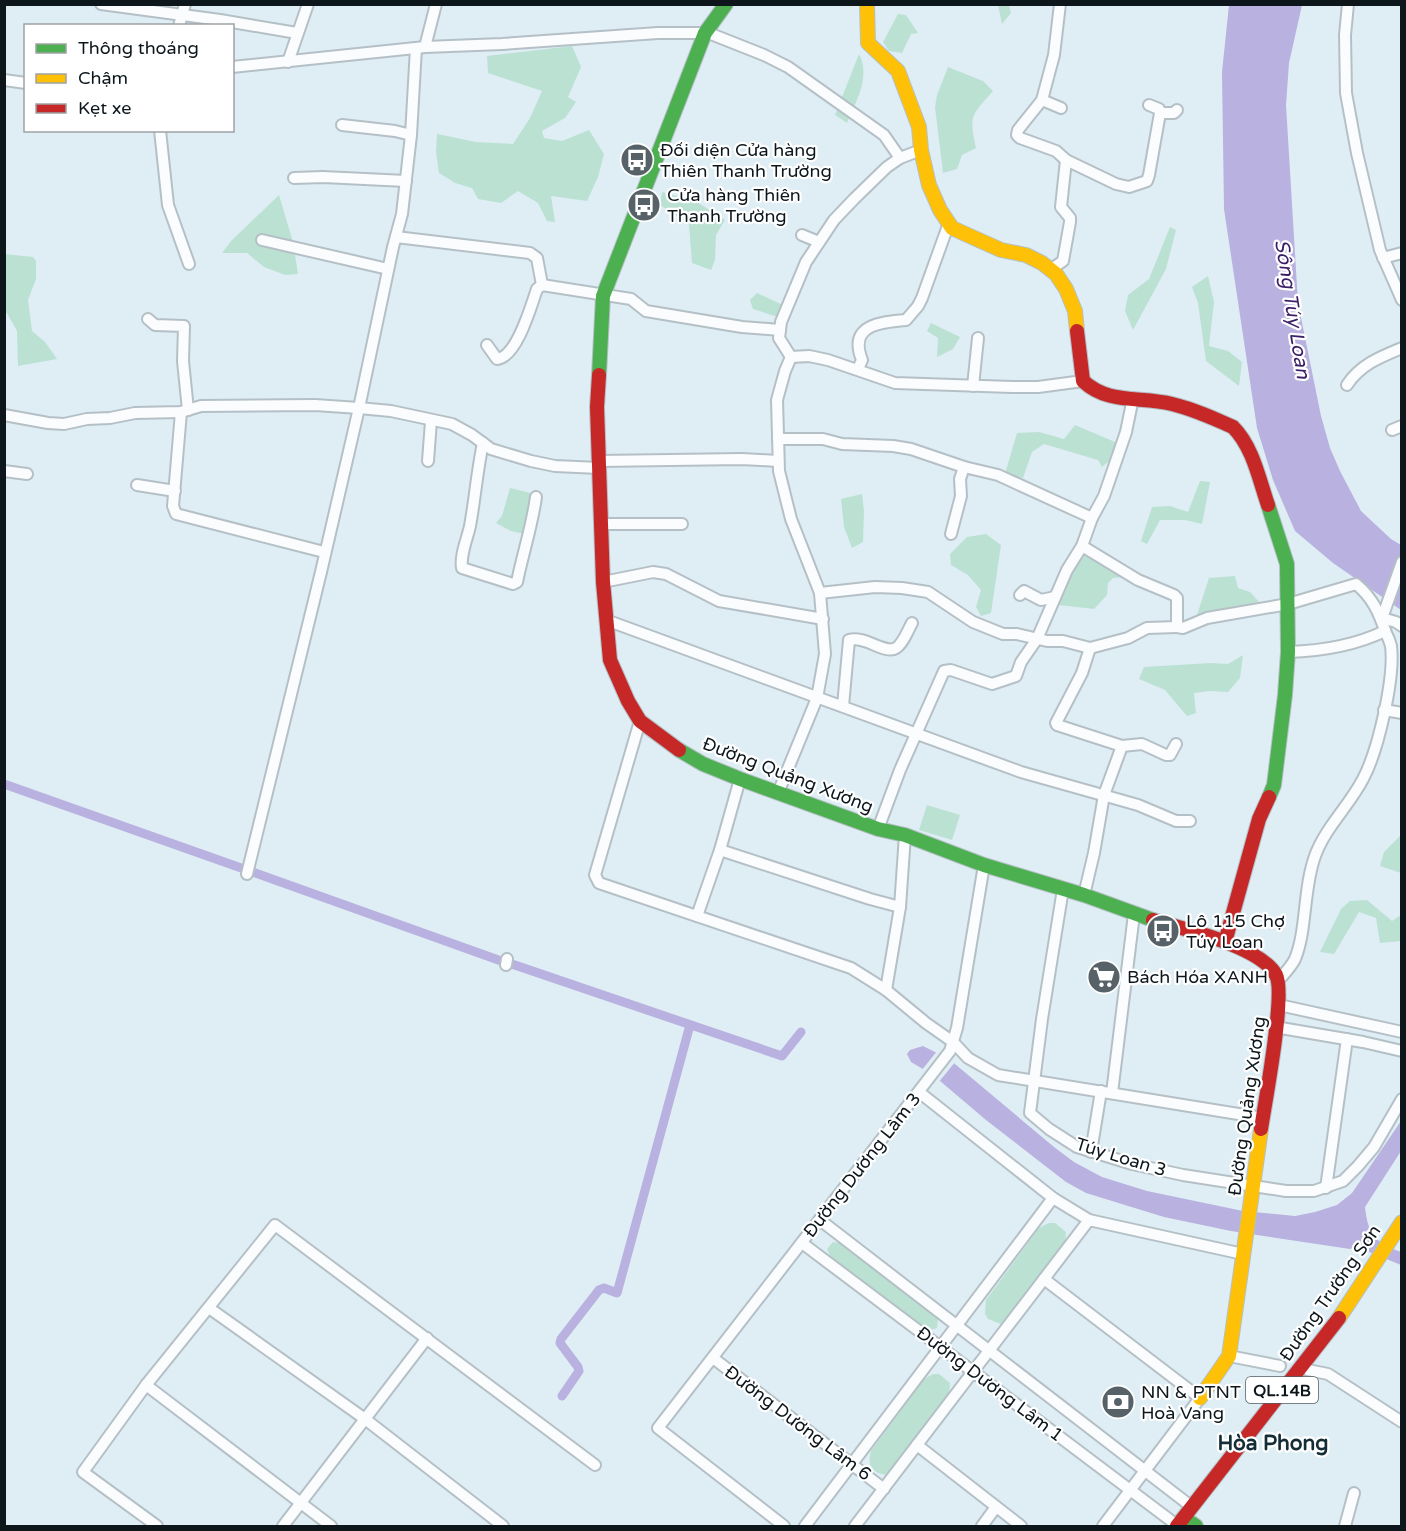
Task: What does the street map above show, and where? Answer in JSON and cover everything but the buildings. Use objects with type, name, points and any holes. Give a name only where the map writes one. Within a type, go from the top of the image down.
[{"type":"main road","name":"Đường Quảng Xương","points":[[726,4],[705,33],[603,296],[597,407],[603,582],[610,660],[640,721],[675,748],[703,764],[878,829],[905,835],[984,865],[1084,895],[1134,914],[1225,942],[1263,961],[1275,973],[1278,981],[1279,1005],[1244,1248]]},
{"type":"main road","points":[[867,4],[868,43],[898,71],[919,127],[921,150],[929,185],[940,210],[952,228],[1001,250],[1026,255],[1050,270],[1066,289],[1075,311],[1083,381],[1093,390],[1116,398],[1174,404],[1215,419],[1233,427],[1240,435],[1253,460],[1287,564],[1288,652],[1274,785],[1259,819],[1225,942]]},
{"type":"main road","name":"Đường Trường Sơn","points":[[1183,1519],[1343,1313],[1401,1222]]},
{"type":"main road","points":[[1200,1398],[1228,1356],[1244,1248]]},
{"type":"main road","points":[[1183,1519],[1196,1527]]},
{"type":"street","points":[[101,4],[180,21],[220,20],[297,33]]},
{"type":"street","points":[[180,21],[184,4]]},
{"type":"street","points":[[288,62],[308,4]]},
{"type":"street","points":[[247,870],[359,408],[402,214],[421,47],[436,4]]},
{"type":"street","points":[[1060,4],[1054,55],[1042,100],[1018,130],[1017,135],[1056,151],[1066,160],[1116,184],[1129,187],[1147,181],[1149,175],[1160,114],[1159,109],[1149,105]]},
{"type":"street","points":[[1348,4],[1345,36],[1346,93],[1356,153],[1380,250],[1401,300]]},
{"type":"street","points":[[234,67],[421,47],[493,45],[658,33],[705,33],[764,55],[788,67],[884,135],[900,158]]},
{"type":"street","points":[[4,80],[24,83]]},
{"type":"street","points":[[1042,100],[1060,108]]},
{"type":"street","points":[[1160,114],[1174,113],[1177,110]]},
{"type":"street","points":[[342,125],[411,135]]},
{"type":"street","points":[[160,132],[168,205],[189,264]]},
{"type":"street","points":[[791,357],[779,338],[780,322],[806,262],[834,220],[855,198],[887,167],[900,158],[921,150]]},
{"type":"street","points":[[1050,270],[1063,261],[1070,222],[1070,218],[1061,207],[1066,160]]},
{"type":"street","points":[[294,178],[406,181]]},
{"type":"street","points":[[858,369],[862,360],[858,351],[859,341],[863,332],[876,323],[906,320],[918,306],[949,223]]},
{"type":"street","points":[[802,235],[819,242]]},
{"type":"street","points":[[396,237],[530,253],[537,258],[542,285]]},
{"type":"street","points":[[262,240],[388,269]]},
{"type":"street","points":[[1383,258],[1401,253]]},
{"type":"street","points":[[487,345],[497,360],[504,357],[523,331],[537,289],[542,285],[631,299],[646,311],[742,327],[780,330]]},
{"type":"street","points":[[148,319],[155,325],[184,326],[185,411],[174,510],[181,517],[324,552]]},
{"type":"street","points":[[973,386],[978,338]]},
{"type":"street","points":[[1347,385],[1352,377],[1369,363],[1401,348]]},
{"type":"street","points":[[791,357],[819,358],[895,383],[1038,387],[1083,381]]},
{"type":"street","points":[[778,793],[817,698],[825,654],[820,593],[791,519],[778,460],[777,400],[791,357]]},
{"type":"street","points":[[878,829],[915,734],[945,670],[951,670],[988,684],[1016,676],[1021,662],[1037,639],[1067,570],[1082,546],[1092,518],[1104,496],[1126,432],[1132,399]]},
{"type":"street","points":[[4,415],[64,424],[135,413],[185,411],[201,406],[315,405],[391,411],[452,424],[491,449],[555,466],[742,459],[778,460]]},
{"type":"street","points":[[428,461],[431,421]]},
{"type":"street","points":[[778,439],[823,439],[860,446],[893,446],[911,449],[964,467],[998,475],[1092,518]]},
{"type":"street","points":[[483,443],[462,568],[513,584],[517,582],[533,520],[536,497]]},
{"type":"street","points":[[951,534],[961,496],[960,479],[964,467]]},
{"type":"street","points":[[4,471],[27,474]]},
{"type":"street","points":[[137,484],[175,491]]},
{"type":"street","points":[[602,524],[682,524]]},
{"type":"street","points":[[1082,546],[1138,580],[1174,595],[1177,598],[1177,627]]},
{"type":"street","points":[[1382,618],[1401,562]]},
{"type":"street","points":[[603,582],[653,572],[666,574],[719,601],[823,619]]},
{"type":"street","points":[[820,593],[875,587],[928,592],[974,622],[1004,634],[1017,634],[1047,641],[1063,641],[1090,648],[1128,638],[1147,628],[1183,628],[1207,618],[1288,604],[1356,584],[1367,593],[1382,618],[1385,631],[1396,646],[1384,710],[1370,763],[1363,779],[1326,834],[1316,854],[1310,872],[1301,932],[1294,960],[1278,981]]},
{"type":"street","points":[[1020,595],[1024,591],[1041,600],[1055,597]]},
{"type":"street","points":[[1382,618],[1401,626]]},
{"type":"street","points":[[606,620],[1021,772],[1138,805],[1176,821],[1190,821]]},
{"type":"street","points":[[843,706],[849,640],[861,638],[894,650],[899,646],[912,623]]},
{"type":"street","points":[[1288,652],[1308,652],[1333,647],[1385,631]]},
{"type":"street","points":[[1090,648],[1082,673],[1057,725],[1122,746],[1142,744],[1166,755],[1170,755],[1176,744]]},
{"type":"street","points":[[1390,672],[1401,671]]},
{"type":"street","points":[[1384,710],[1401,713]]},
{"type":"street","points":[[640,721],[595,879],[599,884],[841,964],[886,990],[952,1046],[998,1075],[1263,1118]]},
{"type":"street","points":[[1084,895],[1104,795],[1122,746]]},
{"type":"street","points":[[697,916],[720,850],[740,779]]},
{"type":"street","points":[[886,990],[900,907],[905,835]]},
{"type":"street","points":[[720,850],[900,907]]},
{"type":"street","name":"Đường Dương Lâm 3","points":[[784,1527],[658,1428],[952,1046],[984,865]]},
{"type":"street","points":[[1034,1081],[1063,889]]},
{"type":"street","points":[[1091,1152],[1106,1092],[1134,914]]},
{"type":"street","points":[[1279,1005],[1401,1032]]},
{"type":"street","points":[[1275,1027],[1401,1051]]},
{"type":"street","points":[[1326,1188],[1347,1039]]},
{"type":"street","name":"Túy Loan 3","points":[[1034,1081],[1030,1113],[1077,1147],[1150,1169],[1286,1191],[1314,1191],[1326,1188]]},
{"type":"street","points":[[921,1088],[1053,1197],[1089,1220],[1244,1248]]},
{"type":"street","points":[[1326,1188],[1343,1181],[1358,1166],[1374,1147],[1401,1099]]},
{"type":"street","points":[[805,1527],[1053,1197]]},
{"type":"street","name":"Đường Dương Lâm 1","points":[[820,1220],[1144,1470],[1183,1519]]},
{"type":"street","points":[[855,1527],[1089,1220]]},
{"type":"street","points":[[157,1527],[83,1472],[146,1385],[275,1225],[595,1465]]},
{"type":"street","name":"Đường Dương Lâm 1","points":[[802,1243],[1130,1490],[1183,1519]]},
{"type":"street","points":[[1044,1279],[1200,1398],[1103,1527]]},
{"type":"street","points":[[209,1308],[365,1419],[503,1527]]},
{"type":"street","points":[[283,1527],[427,1338]]},
{"type":"street","points":[[1228,1356],[1280,1366]]},
{"type":"street","name":"Đường Dương Lâm 6","points":[[713,1358],[884,1489]]},
{"type":"street","points":[[1308,1370],[1328,1374],[1401,1422]]},
{"type":"street","points":[[146,1385],[331,1527]]},
{"type":"street","points":[[917,1445],[1021,1527]]},
{"type":"street","points":[[1345,1527],[1354,1493]]},
{"type":"street","points":[[982,1527],[996,1507]]},
{"type":"green space","points":[[998,5],[1009,5],[1011,13],[1002,24]]},
{"type":"green space","points":[[898,14],[906,15],[918,33],[911,34],[902,53],[889,51],[883,42]]},
{"type":"green space","points":[[572,46],[581,67],[568,97],[576,102],[565,118],[542,131],[544,138],[562,141],[589,130],[604,154],[598,177],[587,201],[551,196],[555,222],[547,221],[538,203],[518,191],[501,203],[478,199],[472,188],[455,183],[439,173],[436,152],[437,134],[476,142],[513,144],[530,118],[542,91],[488,73],[487,56]]},
{"type":"green space","points":[[859,54],[863,80],[847,123],[835,115]]},
{"type":"green space","points":[[948,67],[983,81],[993,91],[974,116],[973,129],[976,148],[962,155],[957,169],[943,173],[935,107],[937,95]]},
{"type":"green space","points":[[662,192],[697,202],[725,220],[716,235],[715,260],[711,270],[692,263],[689,224],[660,205]]},
{"type":"green space","points":[[279,195],[293,242],[298,274],[285,275],[264,267],[247,253],[222,253],[232,240]]},
{"type":"green space","points":[[1170,227],[1176,230],[1166,269],[1133,330],[1125,311],[1128,295],[1149,279]]},
{"type":"green space","points":[[5,254],[33,257],[36,261],[36,279],[28,300],[32,331],[45,342],[57,359],[18,366],[17,331],[5,313]]},
{"type":"green space","points":[[1208,276],[1214,302],[1209,346],[1228,351],[1242,362],[1239,386],[1206,361],[1198,303],[1192,287]]},
{"type":"green space","points":[[757,293],[783,305],[778,317],[753,309],[750,300]]},
{"type":"green space","points":[[931,323],[960,337],[953,349],[937,357],[938,338],[927,331]]},
{"type":"green space","points":[[1075,425],[1115,442],[1114,457],[1102,467],[1098,460],[1044,444],[1032,452],[1023,478],[1005,474],[1017,433],[1039,432],[1064,439]]},
{"type":"green space","points":[[1200,481],[1210,482],[1202,524],[1185,520],[1160,520],[1147,544],[1141,541],[1152,507],[1170,506],[1188,512]]},
{"type":"green space","points":[[510,488],[539,495],[538,521],[529,535],[511,531],[496,523],[502,516]]},
{"type":"green space","points":[[862,494],[863,542],[852,548],[844,527],[841,499]]},
{"type":"green space","points":[[986,534],[1001,545],[991,613],[981,616],[976,607],[981,590],[968,575],[951,565],[950,554],[967,537]]},
{"type":"green space","points":[[1086,546],[1124,577],[1113,578],[1108,583],[1107,595],[1094,609],[1058,605],[1069,571]]},
{"type":"green space","points":[[1235,576],[1238,588],[1250,592],[1259,602],[1197,615],[1209,578]]},
{"type":"green space","points":[[1243,655],[1240,678],[1228,692],[1194,693],[1196,713],[1187,716],[1165,690],[1139,679],[1144,667],[1228,664]]},
{"type":"green space","points":[[927,805],[960,815],[952,840],[919,830]]},
{"type":"green space","points":[[1401,835],[1401,873],[1380,866],[1384,852]]},
{"type":"green space","points":[[1367,900],[1392,921],[1401,915],[1401,941],[1380,943],[1376,918],[1359,912],[1334,954],[1320,952],[1341,909],[1350,901]]},
{"type":"green space","points":[[1055,1223],[1066,1232],[1065,1247],[1003,1325],[988,1319],[985,1314],[986,1300],[1039,1228]]},
{"type":"green space","points":[[833,1242],[839,1243],[935,1315],[938,1318],[937,1328],[928,1331],[831,1258],[827,1249]]},
{"type":"green space","points":[[933,1374],[939,1374],[950,1383],[949,1398],[892,1473],[887,1475],[877,1472],[870,1464],[871,1451],[924,1379]]},
{"type":"water","name":"Sông Túy Loan","points":[[1229,5],[1302,5],[1289,63],[1286,105],[1298,303],[1321,416],[1330,448],[1361,511],[1391,539],[1401,545],[1401,610],[1333,563],[1295,531],[1273,480],[1257,428],[1224,209],[1222,72]]},
{"type":"water","points":[[923,1046],[949,1059],[1054,1147],[1074,1162],[1102,1177],[1147,1191],[1243,1211],[1295,1216],[1337,1205],[1352,1193],[1401,1121],[1401,1151],[1365,1207],[1368,1224],[1374,1236],[1385,1245],[1401,1252],[1401,1265],[1357,1247],[1350,1249],[1231,1231],[1164,1217],[1086,1193],[1066,1182],[986,1120],[933,1075],[911,1062],[907,1054],[910,1050]]},
{"type":"pier","points":[[938,1050],[956,1061],[938,1083],[921,1071]]},
{"type":"waterway","points":[[4,784],[244,869]]},
{"type":"waterway","points":[[250,871],[504,962]]},
{"type":"waterway","points":[[509,963],[782,1056],[801,1032]]},
{"type":"waterway","points":[[562,1396],[579,1371],[560,1343],[561,1339],[599,1290],[604,1288],[617,1293],[690,1025]]},
{"type":"traffic: fast","points":[[599,375],[603,296],[705,33],[726,4]]},
{"type":"traffic: fast","points":[[1268,505],[1287,564],[1288,652],[1274,785],[1269,797]]},
{"type":"traffic: fast","points":[[679,750],[703,764],[740,779],[878,829],[905,835],[984,865],[1084,895],[1153,920]]},
{"type":"traffic: fast","points":[[1184,1518],[1196,1526]]},
{"type":"traffic: slow","points":[[867,4],[868,43],[898,71],[919,127],[921,150],[929,185],[940,210],[952,228],[1001,250],[1026,255],[1042,263],[1056,274],[1066,289],[1075,311],[1077,331]]},
{"type":"traffic: slow","points":[[1200,1398],[1229,1356],[1261,1129]]},
{"type":"traffic: slow","points":[[1339,1318],[1402,1222]]},
{"type":"traffic: jam","points":[[1077,331],[1083,381],[1093,389],[1114,397],[1180,406],[1233,427],[1246,444],[1268,505]]},
{"type":"traffic: jam","points":[[599,375],[597,407],[603,582],[610,660],[628,701],[640,721],[679,750]]},
{"type":"traffic: jam","points":[[1225,942],[1259,819],[1269,797]]},
{"type":"traffic: jam","points":[[1153,920],[1238,947],[1254,955],[1276,975],[1277,1025],[1261,1129]]},
{"type":"traffic: jam","points":[[1177,1526],[1339,1318]]},
{"type":"place","name":"Đối diện Cửa hàng Thiên Thanh Trường","points":[[637,160]]},
{"type":"place","name":"Cửa hàng Thiên Thanh Trường","points":[[644,205]]},
{"type":"place","name":"Lô 115 Chợ Túy Loan","points":[[1163,931]]},
{"type":"place","name":"Bách Hóa XANH","points":[[1104,977]]},
{"type":"place","name":"NN & PTNT Hoà Vang","points":[[1118,1402]]},
{"type":"district","name":"Hòa Phong","points":[[1273,1443]]}]
